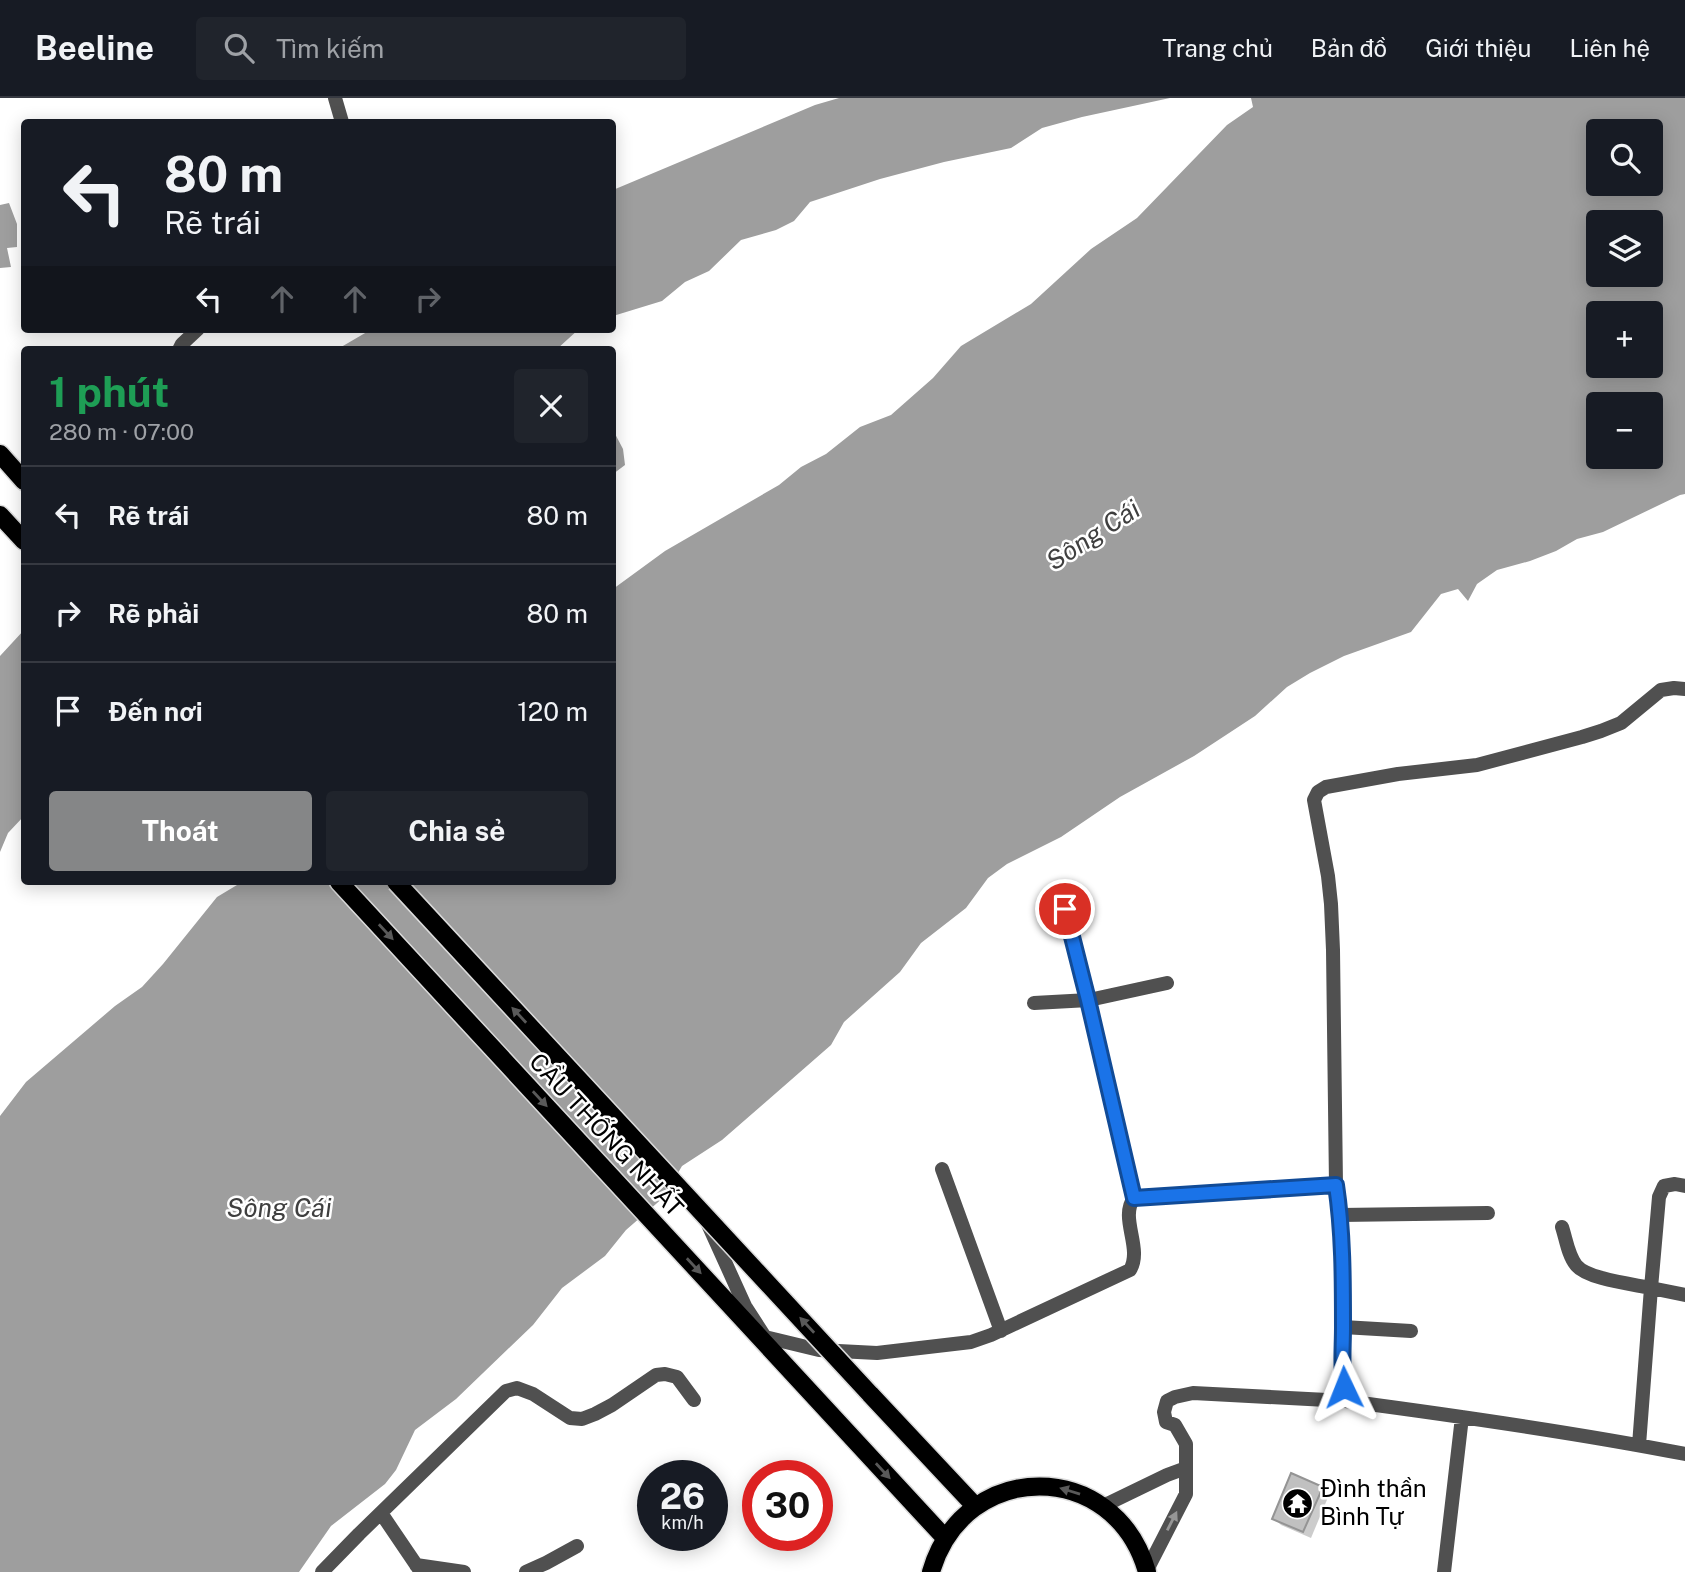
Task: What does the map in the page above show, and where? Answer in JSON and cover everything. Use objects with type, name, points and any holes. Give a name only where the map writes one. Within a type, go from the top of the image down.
[{"type":"main road","points":[[0,454],[21,478]]},
{"type":"main road","points":[[0,515],[21,538]]},
{"type":"main road","name":"CẦU THỐNG NHẤT","points":[[342,885],[945,1538]]},
{"type":"main road","name":"CẦU THỐNG NHẤT","points":[[399,885],[975,1506]]},
{"type":"main road","points":[[931,1572],[945,1538],[958,1521],[975,1506],[993,1496],[1035,1486],[1057,1487],[1078,1493],[1115,1515],[1140,1550],[1147,1571]]},
{"type":"street","points":[[335,98],[341,119]]},
{"type":"street","points":[[181,346],[194,333]]},
{"type":"street","points":[[1346,1401],[1342,1373],[1340,1215],[1336,1185],[1333,950],[1328,876],[1314,800],[1318,792],[1326,787],[1398,774],[1477,765],[1582,737],[1621,723],[1661,690],[1685,689]]},
{"type":"street","points":[[698,1203],[745,1306],[765,1337],[819,1350],[877,1353],[971,1342],[1001,1331],[1130,1270],[1134,1264],[1134,1256],[1129,1212],[1134,1198],[1065,909]]},
{"type":"street","points":[[1034,1003],[1088,1000],[1167,983]]},
{"type":"street","points":[[942,1169],[1001,1331]]},
{"type":"street","points":[[1134,1198],[1336,1185]]},
{"type":"street","points":[[1639,1445],[1659,1197],[1664,1186],[1685,1186]]},
{"type":"street","points":[[1340,1215],[1488,1213]]},
{"type":"street","points":[[1562,1227],[1576,1265],[1587,1275],[1685,1295]]},
{"type":"street","points":[[1343,1327],[1411,1331]]},
{"type":"street","points":[[328,1570],[381,1513],[506,1391],[517,1388],[533,1394],[570,1418],[582,1419],[612,1405],[656,1376],[665,1374],[677,1377],[694,1400]]},
{"type":"street","points":[[1147,1571],[1185,1494],[1186,1444],[1174,1425],[1166,1422],[1164,1412],[1167,1401],[1193,1393],[1346,1401],[1462,1417],[1685,1454]]},
{"type":"street","points":[[1444,1572],[1462,1417]]},
{"type":"street","points":[[1103,1506],[1186,1468]]},
{"type":"street","points":[[381,1513],[418,1569],[464,1572]]},
{"type":"street","points":[[526,1572],[577,1545]]},
{"type":"water","points":[[839,98],[1170,98],[1042,128],[1011,148],[880,179],[810,202],[794,221],[776,230],[741,240],[709,271],[685,282],[662,301],[616,315],[616,189],[815,105]]},
{"type":"water","name":"Sông Cái","points":[[1251,98],[1685,98],[1685,494],[1603,532],[1577,539],[1556,551],[1497,570],[1477,584],[1468,601],[1458,589],[1441,594],[1411,632],[1344,656],[1310,673],[1287,687],[1255,716],[1194,756],[1120,797],[1061,837],[1007,864],[988,878],[966,908],[921,943],[900,972],[844,1022],[831,1045],[722,1140],[682,1166],[664,1197],[626,1230],[605,1256],[562,1288],[533,1325],[456,1399],[415,1430],[396,1470],[385,1484],[331,1526],[299,1572],[0,1572],[0,1116],[26,1082],[115,1006],[142,987],[217,897],[237,885],[616,885],[616,587],[665,551],[779,485],[801,467],[826,454],[860,427],[891,415],[933,378],[961,346],[1031,304],[1091,249],[1137,218],[1227,125],[1253,107]]},
{"type":"water","points":[[9,203],[17,224],[17,247],[7,248],[11,267],[0,268],[0,205]]},
{"type":"water","points":[[365,333],[575,333],[560,346],[343,346]]},
{"type":"water","points":[[616,436],[623,449],[625,465],[616,472]]},
{"type":"water","points":[[21,633],[21,819],[8,833],[0,852],[0,656]]},
{"type":"building","name":"Đình thần Bình Tự","points":[[1291,1473],[1323,1487],[1303,1532],[1272,1519]]},
{"type":"place","name":"Đình thần Bình Tự","points":[[1297,1503]]},
{"type":"route","points":[[1065,909],[1134,1198],[1336,1185],[1340,1215],[1344,1387]]}]
